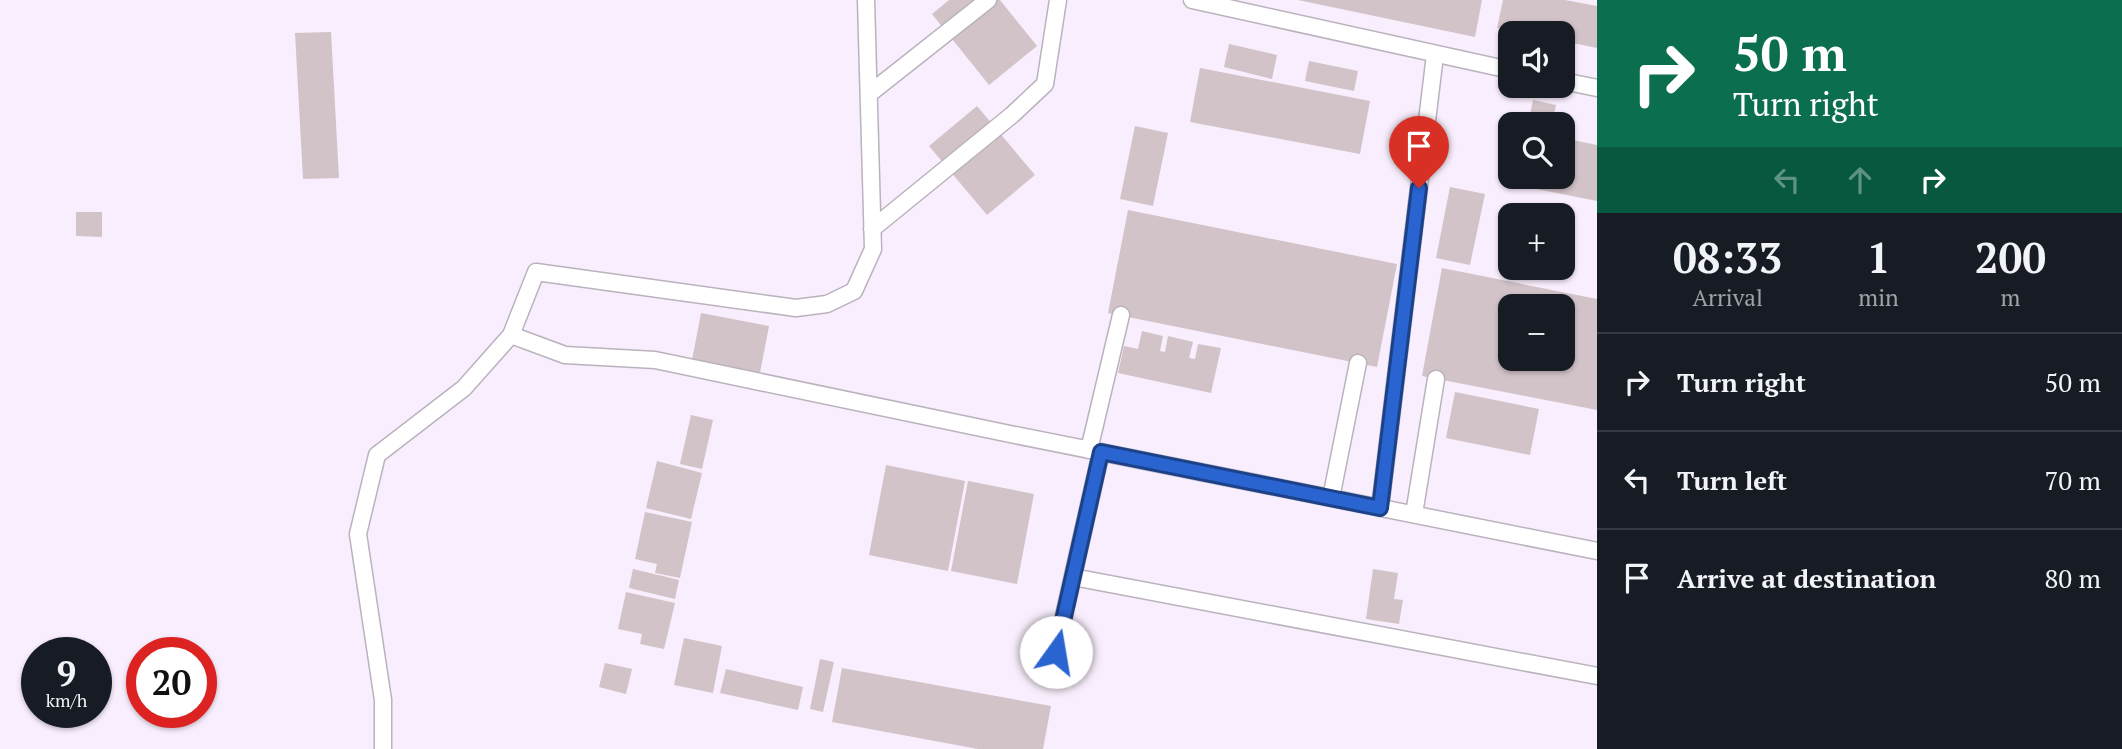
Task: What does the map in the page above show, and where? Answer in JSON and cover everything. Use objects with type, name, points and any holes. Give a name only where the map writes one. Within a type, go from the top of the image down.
[{"type":"lane","points":[[383,749],[383,700],[358,534],[377,456],[464,388],[511,335],[536,272],[796,308],[827,304],[854,291],[873,249],[866,0]]},
{"type":"lane","points":[[869,94],[988,0]]},
{"type":"lane","points":[[872,229],[1012,115],[1045,84],[1058,0]]},
{"type":"lane","points":[[1192,0],[1498,68]]},
{"type":"lane","points":[[1380,508],[1435,55]]},
{"type":"lane","points":[[1575,83],[1597,88]]},
{"type":"lane","points":[[1050,677],[1073,577],[1121,316]]},
{"type":"lane","points":[[511,335],[565,355],[655,360],[1597,551]]},
{"type":"lane","points":[[1331,498],[1358,363]]},
{"type":"lane","points":[[1414,514],[1436,379]]},
{"type":"lane","points":[[1073,577],[1597,676]]},
{"type":"shaded area","points":[[0,0],[1597,0],[1597,749],[0,749]]},
{"type":"building","points":[[949,0],[1000,0],[1037,46],[989,85],[932,14]]},
{"type":"building","points":[[1298,0],[1482,0],[1475,37]]},
{"type":"building","points":[[1503,0],[1565,0],[1597,6],[1597,48],[1575,43],[1575,21],[1498,21]]},
{"type":"building","points":[[331,32],[339,178],[303,179],[295,33]]},
{"type":"building","points":[[1229,44],[1277,55],[1272,79],[1224,67]]},
{"type":"building","points":[[1309,61],[1358,71],[1354,91],[1305,81]]},
{"type":"building","points":[[1200,68],[1370,101],[1360,154],[1190,122]]},
{"type":"building","points":[[1533,100],[1556,105],[1555,112],[1530,112]]},
{"type":"building","points":[[977,106],[1035,175],[987,215],[929,146]]},
{"type":"building","points":[[1135,126],[1168,133],[1153,206],[1120,199]]},
{"type":"building","points":[[1575,140],[1597,145],[1597,201],[1536,189],[1575,189]]},
{"type":"building","points":[[1450,187],[1485,194],[1470,265],[1436,258]]},
{"type":"building","points":[[1128,210],[1397,264],[1377,367],[1108,313]]},
{"type":"building","points":[[76,212],[102,212],[102,237],[76,236]]},
{"type":"building","points":[[1442,268],[1572,294],[1498,294],[1498,371],[1575,371],[1575,295],[1597,299],[1597,410],[1422,376]]},
{"type":"building","points":[[701,313],[769,326],[760,373],[692,360]]},
{"type":"building","points":[[1142,331],[1163,336],[1160,351],[1165,352],[1168,336],[1193,342],[1189,358],[1195,359],[1198,344],[1221,348],[1211,393],[1118,373],[1124,346],[1138,349]]},
{"type":"building","points":[[1455,392],[1539,409],[1530,455],[1446,438]]},
{"type":"building","points":[[691,415],[713,420],[702,469],[680,464]]},
{"type":"building","points":[[657,461],[702,473],[691,519],[646,508]]},
{"type":"building","points":[[886,465],[965,481],[948,571],[869,555]]},
{"type":"building","points":[[968,481],[1034,494],[1017,584],[951,571]]},
{"type":"building","points":[[645,512],[692,522],[680,578],[655,573],[657,564],[635,559]]},
{"type":"building","points":[[633,569],[679,580],[675,599],[629,588]]},
{"type":"building","points":[[1373,569],[1398,573],[1394,599],[1403,600],[1399,624],[1366,619]]},
{"type":"building","points":[[626,592],[675,603],[664,649],[640,644],[642,634],[618,629]]},
{"type":"building","points":[[684,638],[722,646],[713,693],[674,685]]},
{"type":"building","points":[[820,659],[834,662],[823,712],[810,709]]},
{"type":"building","points":[[605,663],[632,669],[626,694],[599,687]]},
{"type":"building","points":[[842,668],[1051,706],[1043,749],[978,749],[832,722]]},
{"type":"building","points":[[726,669],[803,687],[798,710],[720,693]]},
{"type":"route","points":[[1056,652],[1101,452],[1380,508],[1419,188]]}]
